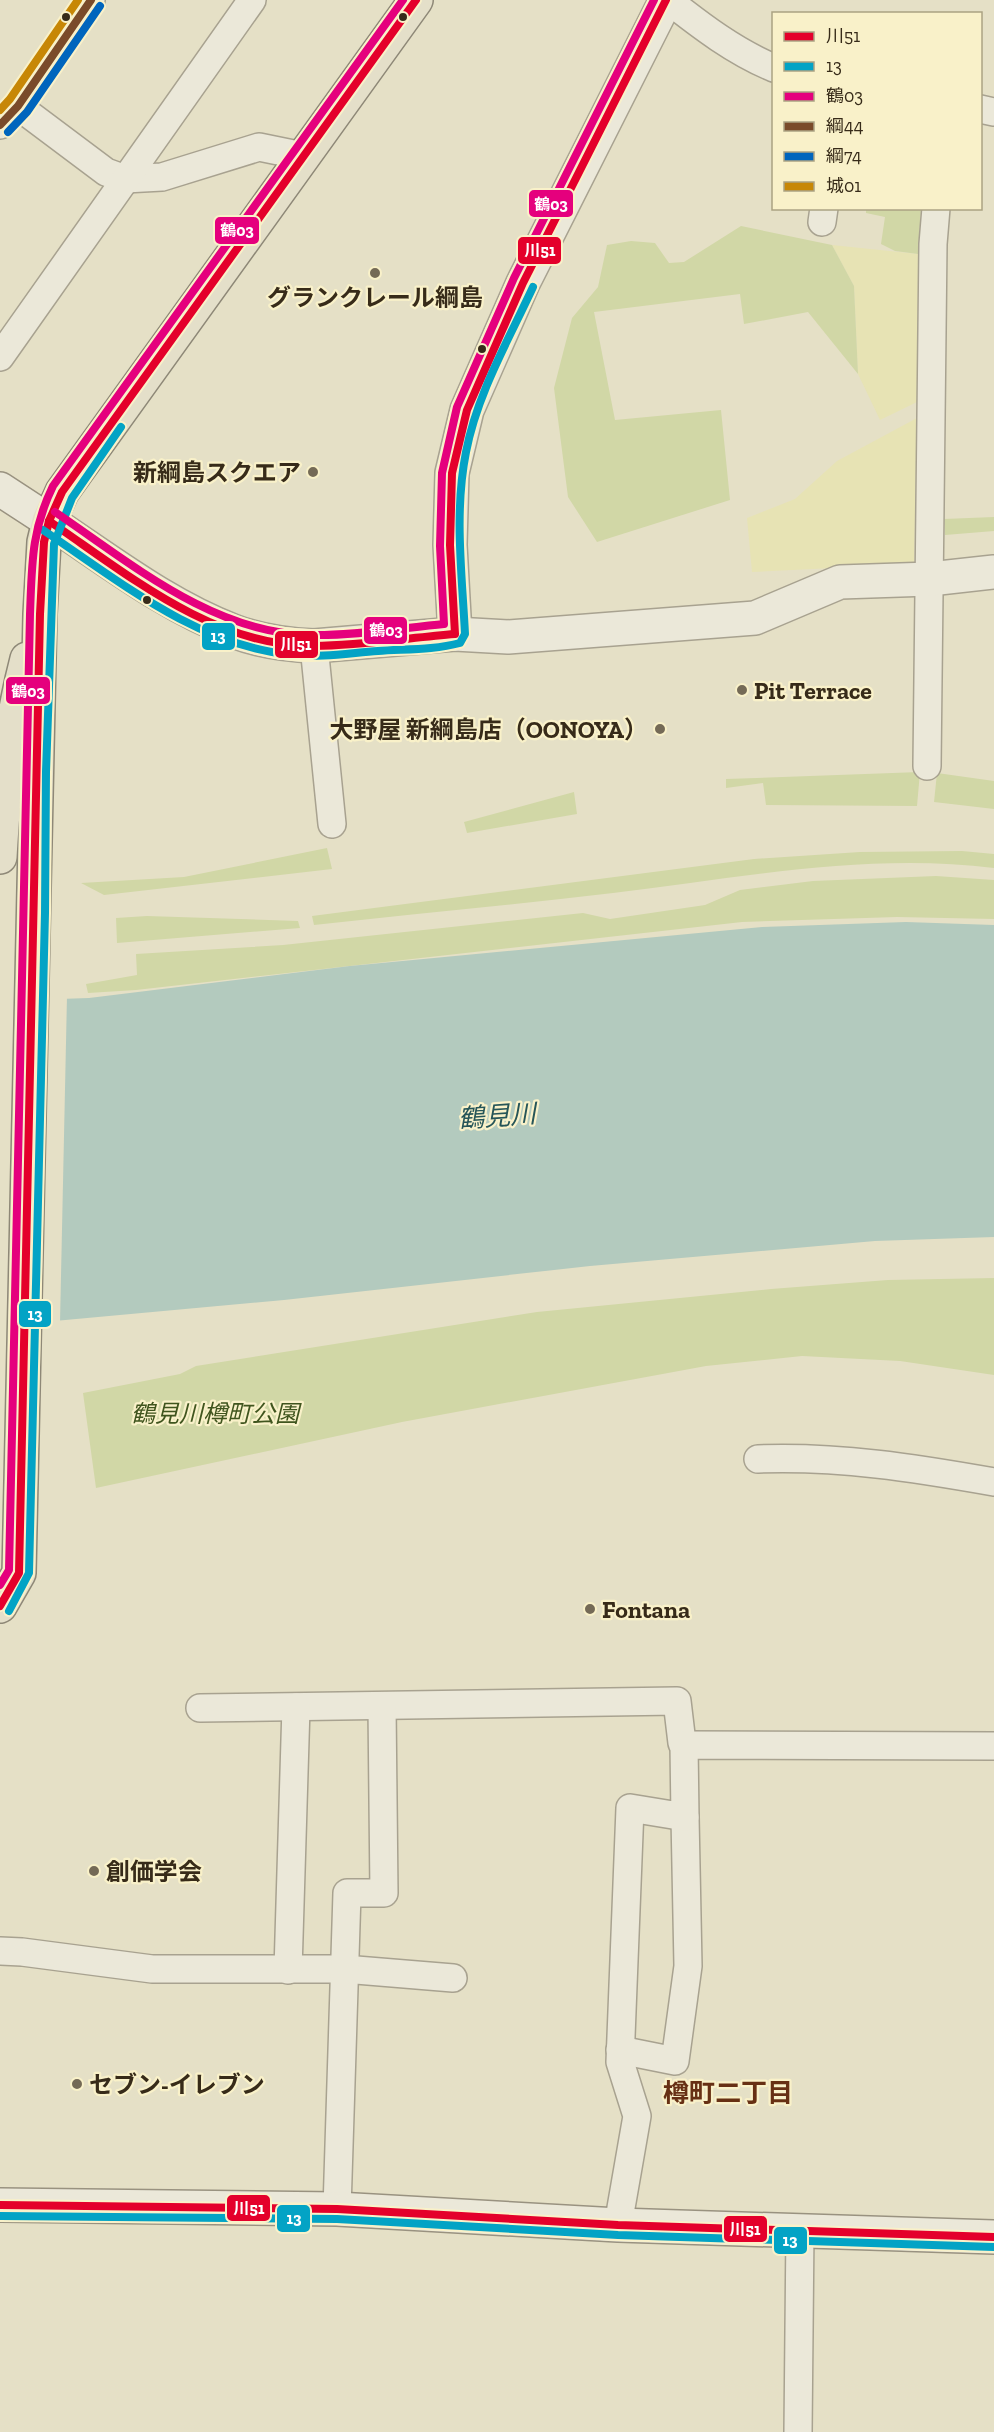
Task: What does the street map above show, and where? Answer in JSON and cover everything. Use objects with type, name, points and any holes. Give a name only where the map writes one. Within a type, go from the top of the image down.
[{"type":"main road","points":[[0,1606],[19,1573],[40,614],[44,542],[49,521],[62,492],[416,0]]},
{"type":"main road","points":[[0,856],[6,773],[16,702],[40,614]]},
{"type":"street","points":[[91,0],[9,116],[106,172],[125,179],[162,177],[259,147],[303,156]]},
{"type":"street","points":[[0,357],[252,0]]},
{"type":"street","points":[[455,634],[450,545],[452,473],[467,410],[523,282],[667,0],[703,28],[755,60],[772,67]]},
{"type":"street","points":[[927,766],[933,244],[936,210]]},
{"type":"street","points":[[0,489],[180,606],[234,632],[291,645],[314,646],[455,634],[508,637],[755,618],[840,582],[930,579],[994,572]]},
{"type":"street","points":[[314,646],[332,824]]},
{"type":"street","points":[[758,1460],[797,1458],[869,1462],[994,1482]]},
{"type":"street","points":[[200,1708],[677,1701],[684,1745],[688,1966],[675,2061],[621,2050]]},
{"type":"street","points":[[337,2209],[347,1893],[384,1893],[382,1706]]},
{"type":"street","points":[[288,1970],[296,1707]]},
{"type":"street","points":[[684,1745],[994,1746]]},
{"type":"street","points":[[618,2224],[637,2116],[620,2062],[630,1808],[685,1817]]},
{"type":"street","points":[[0,1951],[152,1969],[344,1969],[453,1978]]},
{"type":"street","points":[[0,2205],[337,2209],[618,2224],[994,2236]]},
{"type":"street","points":[[798,2432],[800,2229]]},
{"type":"shaded area","points":[[832,245],[918,254],[917,402],[880,420],[858,374],[854,286]]},
{"type":"shaded area","points":[[917,418],[914,564],[752,572],[747,518],[795,499],[837,461]]},
{"type":"green space","points":[[866,210],[921,210],[918,254],[895,251],[881,244],[885,217],[866,213]]},
{"type":"green space","points":[[741,226],[832,245],[854,286],[858,374],[808,312],[744,324],[740,294],[594,312],[615,420],[721,410],[730,500],[597,542],[568,497],[554,388],[572,318],[598,287],[607,245],[631,241],[655,243],[669,263],[684,262]]},
{"type":"green space","points":[[994,517],[994,531],[945,535],[944,519]]},
{"type":"green space","points":[[920,772],[917,806],[766,805],[763,783],[726,788],[726,779]]},
{"type":"green space","points":[[937,773],[994,781],[994,809],[934,802]]},
{"type":"green space","points":[[574,792],[577,814],[467,833],[464,822]]},
{"type":"green space","points":[[327,848],[332,869],[104,895],[81,883],[184,877]]},
{"type":"green space","points":[[962,851],[994,854],[994,868],[899,863],[851,865],[314,925],[312,916],[754,859],[860,852]]},
{"type":"green space","points":[[936,876],[994,880],[994,919],[897,917],[742,922],[136,990],[88,993],[86,984],[137,975],[136,954],[283,945],[583,913],[610,919],[705,905],[740,890],[813,881]]},
{"type":"green space","points":[[147,916],[298,921],[300,928],[117,943],[116,918]]},
{"type":"green space","name":"鶴見川樽町公園","points":[[994,1278],[994,1375],[900,1361],[802,1356],[706,1366],[402,1422],[96,1488],[83,1393],[180,1374],[196,1366],[537,1312],[888,1280]]},
{"type":"water","name":"鶴見川","points":[[906,922],[994,925],[994,1237],[875,1241],[590,1266],[284,1300],[0,1326],[0,1001],[89,998],[350,966],[762,927]]},
{"type":"pier","points":[[67,996],[60,1323],[0,1329],[0,998]]},
{"type":"transit line","name":"城01","points":[[0,110],[78,0]]},
{"type":"transit line","name":"綱44","points":[[0,125],[18,106],[91,0]]},
{"type":"transit line","name":"鶴03","points":[[0,1585],[9,1570],[31,580],[40,518],[53,486],[403,0]]},
{"type":"transit line","name":"川51","points":[[0,1606],[19,1573],[40,614],[44,542],[49,521],[62,492],[416,0]]},
{"type":"transit line","name":"鶴03","points":[[55,512],[144,574],[176,593],[241,623],[275,632],[311,635],[360,633],[444,624],[440,546],[442,473],[457,407],[514,278],[654,0]]},
{"type":"transit line","name":"川51","points":[[49,521],[173,604],[207,621],[241,634],[277,643],[314,646],[455,634],[450,545],[452,473],[467,410],[523,283],[666,0]]},
{"type":"transit line","name":"綱74","points":[[8,132],[27,112],[100,6]]},
{"type":"transit line","name":"13","points":[[43,530],[130,590],[161,608],[224,639],[257,649],[314,656],[430,648],[460,643],[465,634],[460,497],[466,452],[485,389],[533,287]]},
{"type":"transit line","name":"13","points":[[9,1611],[29,1573],[45,913],[46,772],[54,544],[72,498],[121,427]]},
{"type":"transit line","name":"川51","points":[[0,2205],[337,2209],[618,2225],[994,2237]]},
{"type":"transit line","name":"13","points":[[0,2216],[337,2219],[618,2235],[994,2247]]},
{"type":"place","name":"グランクレール綱島","points":[[375,273]]},
{"type":"place","name":"新綱島スクエア","points":[[313,472]]},
{"type":"place","name":"Pit Terrace","points":[[742,690]]},
{"type":"place","name":"大野屋 新綱島店（OONOYA）","points":[[660,729]]},
{"type":"place","name":"Fontana","points":[[590,1609]]},
{"type":"place","name":"創価学会","points":[[94,1871]]},
{"type":"place","name":"セブン-イレブン","points":[[77,2084]]},
{"type":"district","name":"樽町二丁目","points":[[728,2093]]}]
